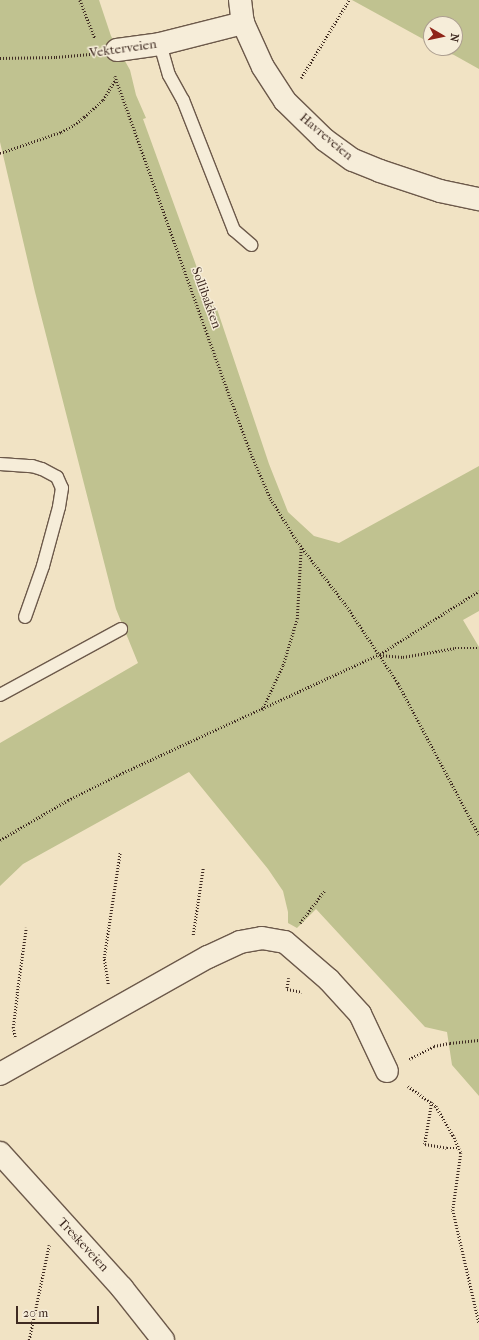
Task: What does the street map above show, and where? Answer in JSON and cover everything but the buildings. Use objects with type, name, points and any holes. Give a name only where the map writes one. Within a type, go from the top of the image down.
[{"type":"street","name":"Havreveien","points":[[240,0],[243,23],[263,67],[284,101],[325,140],[353,160],[440,191],[479,199]]},
{"type":"street","name":"Vekterveien","points":[[109,52],[160,44],[243,23]]},
{"type":"street","points":[[0,1074],[208,957],[240,942],[262,938],[285,942],[329,980],[360,1014],[387,1071]]},
{"type":"street","name":"Treskeveien","points":[[0,1153],[122,1288],[156,1338]]},
{"type":"lane","points":[[160,44],[169,75],[183,100],[234,230],[250,245]]},
{"type":"lane","points":[[0,464],[32,466],[42,469],[56,476],[62,488],[59,507],[43,566],[25,617]]},
{"type":"lane","points":[[0,695],[56,663],[121,629]]},
{"type":"path","points":[[80,0],[109,52]]},
{"type":"path","points":[[284,101],[349,0]]},
{"type":"path","name":"Vekterveien","points":[[0,58],[56,57],[109,52]]},
{"type":"path","name":"Sollibakken","points":[[114,73],[252,456],[271,498],[301,547],[328,579],[380,654],[402,690],[479,835]]},
{"type":"path","points":[[0,153],[61,132],[74,125],[103,100],[116,77]]},
{"type":"path","points":[[262,710],[283,665],[297,619],[301,547]]},
{"type":"path","points":[[0,840],[68,800],[127,771],[262,710],[380,654],[479,591]]},
{"type":"path","points":[[380,654],[403,657],[455,648],[479,648]]},
{"type":"path","points":[[108,984],[104,958],[120,852]]},
{"type":"path","points":[[190,939],[195,930],[202,868]]},
{"type":"path","points":[[285,942],[325,890]]},
{"type":"path","points":[[26,928],[17,993],[14,1036],[26,1059]]},
{"type":"path","points":[[101,987],[114,980]]},
{"type":"path","points":[[14,1036],[21,1032]]},
{"type":"path","points":[[479,1040],[434,1046],[387,1071],[432,1102],[453,1136],[461,1153],[453,1210],[479,1323]]},
{"type":"path","points":[[432,1102],[426,1144],[447,1148],[458,1148]]},
{"type":"path","points":[[29,1340],[46,1256],[51,1239],[63,1223]]},
{"type":"green space","points":[[0,0],[99,0],[111,36],[130,70],[136,95],[146,118],[143,119],[209,301],[217,309],[269,464],[288,512],[314,536],[339,543],[479,466],[479,611],[463,620],[479,647],[479,1096],[452,1065],[447,1032],[425,1027],[316,909],[297,928],[288,923],[288,912],[283,891],[268,869],[189,772],[23,864],[0,886],[0,743],[138,663],[116,609],[35,292],[0,142]]},
{"type":"green space","points":[[352,0],[479,0],[479,69],[456,56],[463,56],[463,16],[423,16],[423,39]]}]
